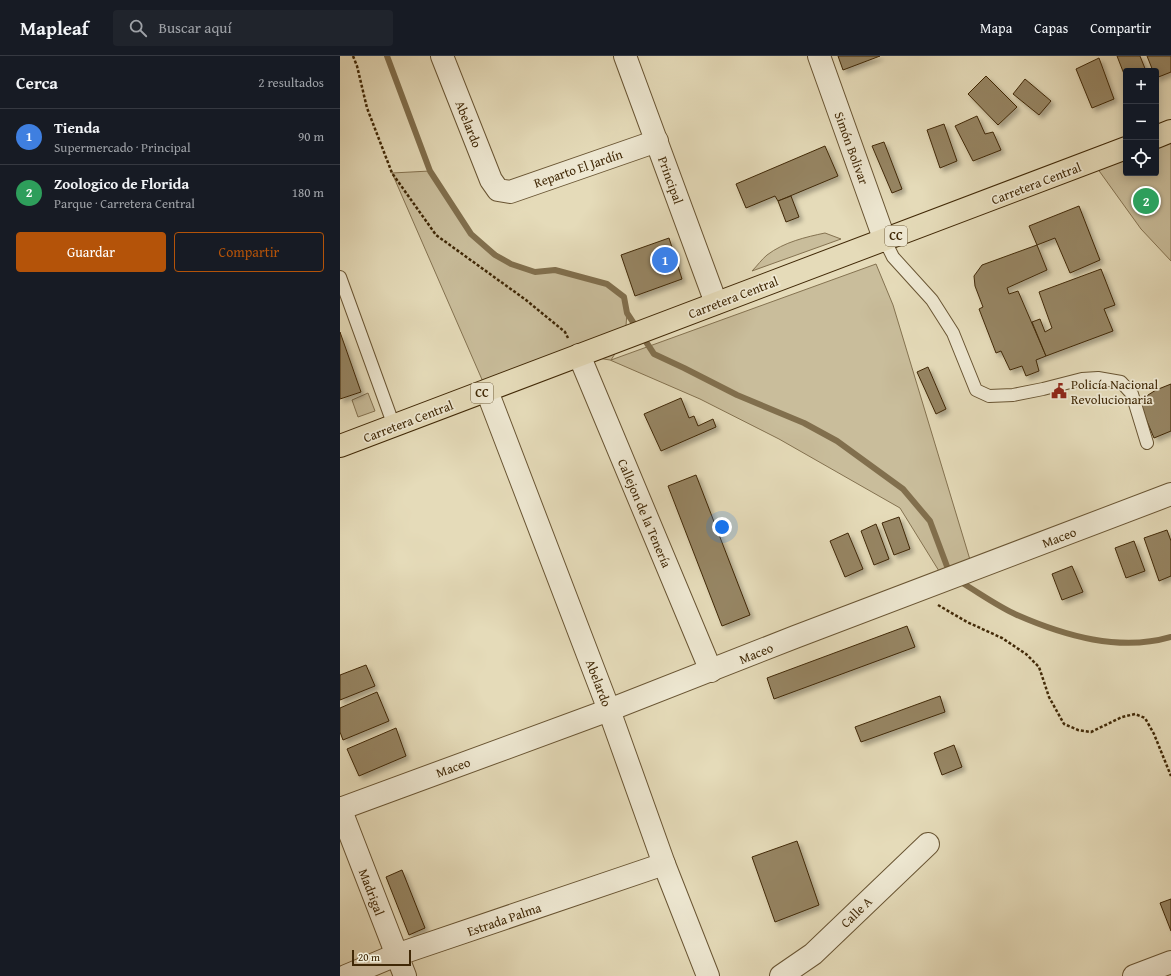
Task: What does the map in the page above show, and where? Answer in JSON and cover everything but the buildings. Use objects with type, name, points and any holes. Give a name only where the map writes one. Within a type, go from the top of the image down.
[{"type":"highway","points":[[1159,136],[1171,131]]},
{"type":"highway","name":"Carretera Central","points":[[340,446],[716,303],[885,241],[1123,149]]},
{"type":"street","name":"Abelardo","points":[[442,56],[492,180],[498,190]]},
{"type":"street","name":"Principal","points":[[625,56],[716,303]]},
{"type":"street","name":"Simón Bolivar","points":[[819,56],[885,241]]},
{"type":"street","name":"Reparto El Jardín","points":[[498,190],[510,192],[657,141]]},
{"type":"street","name":"Callejon de la Tenería","points":[[579,355],[711,671]]},
{"type":"street","name":"Abelardo","points":[[487,391],[609,710],[664,864],[708,976]]},
{"type":"street","name":"Maceo","points":[[340,808],[609,710],[795,637],[1171,494]]},
{"type":"street","name":"Madrigal","points":[[340,808],[404,976]]},
{"type":"street","name":"Calle A","points":[[781,976],[813,954],[928,844]]},
{"type":"street","name":"Estrada Palma","points":[[346,976],[396,956],[664,864]]},
{"type":"street","points":[[1134,976],[1171,962]]},
{"type":"lane","points":[[885,241],[893,257],[932,300],[953,333],[976,390],[990,396],[1013,395],[1043,389],[1082,378],[1098,378],[1122,382],[1132,394],[1147,443]]},
{"type":"lane","points":[[340,277],[394,426]]},
{"type":"path","points":[[353,56],[357,66],[367,108],[392,173],[436,235],[526,300],[565,332],[579,355]]},
{"type":"path","points":[[924,588],[927,599],[967,622],[1002,638],[1026,654],[1039,667],[1050,697],[1064,724],[1078,730],[1091,732],[1122,717],[1135,714],[1144,718],[1154,734],[1171,776]]},
{"type":"shaded area","points":[[1171,131],[1171,261],[1141,229],[1092,161],[1123,149],[1123,176],[1159,176],[1159,136]]},
{"type":"shaded area","points":[[430,171],[471,234],[511,264],[535,272],[555,270],[607,284],[624,297],[627,313],[625,338],[611,360],[876,264],[893,305],[971,563],[939,571],[900,508],[779,439],[700,399],[610,360],[579,355],[487,391],[392,173]]},
{"type":"shaded area","points":[[825,233],[841,239],[752,271],[763,258],[774,250],[803,238]]},
{"type":"shaded area","points":[[368,393],[375,411],[358,417],[352,400]]},
{"type":"waterway","points":[[387,56],[430,171],[471,234],[495,255],[511,264],[535,272],[555,270],[607,284],[624,297],[627,313],[654,354],[737,395],[804,423],[837,441],[903,489],[930,521],[948,569],[951,573]]},
{"type":"waterway","points":[[959,581],[1017,615],[1035,623],[1073,635],[1093,640],[1132,643],[1171,637]]},
{"type":"place","name":"Zoologico de Florida","points":[[1146,201]]},
{"type":"place","name":"Tienda","points":[[665,260]]},
{"type":"place","name":"Policía Nacional Revolucionaria","points":[[1059,391]]}]
